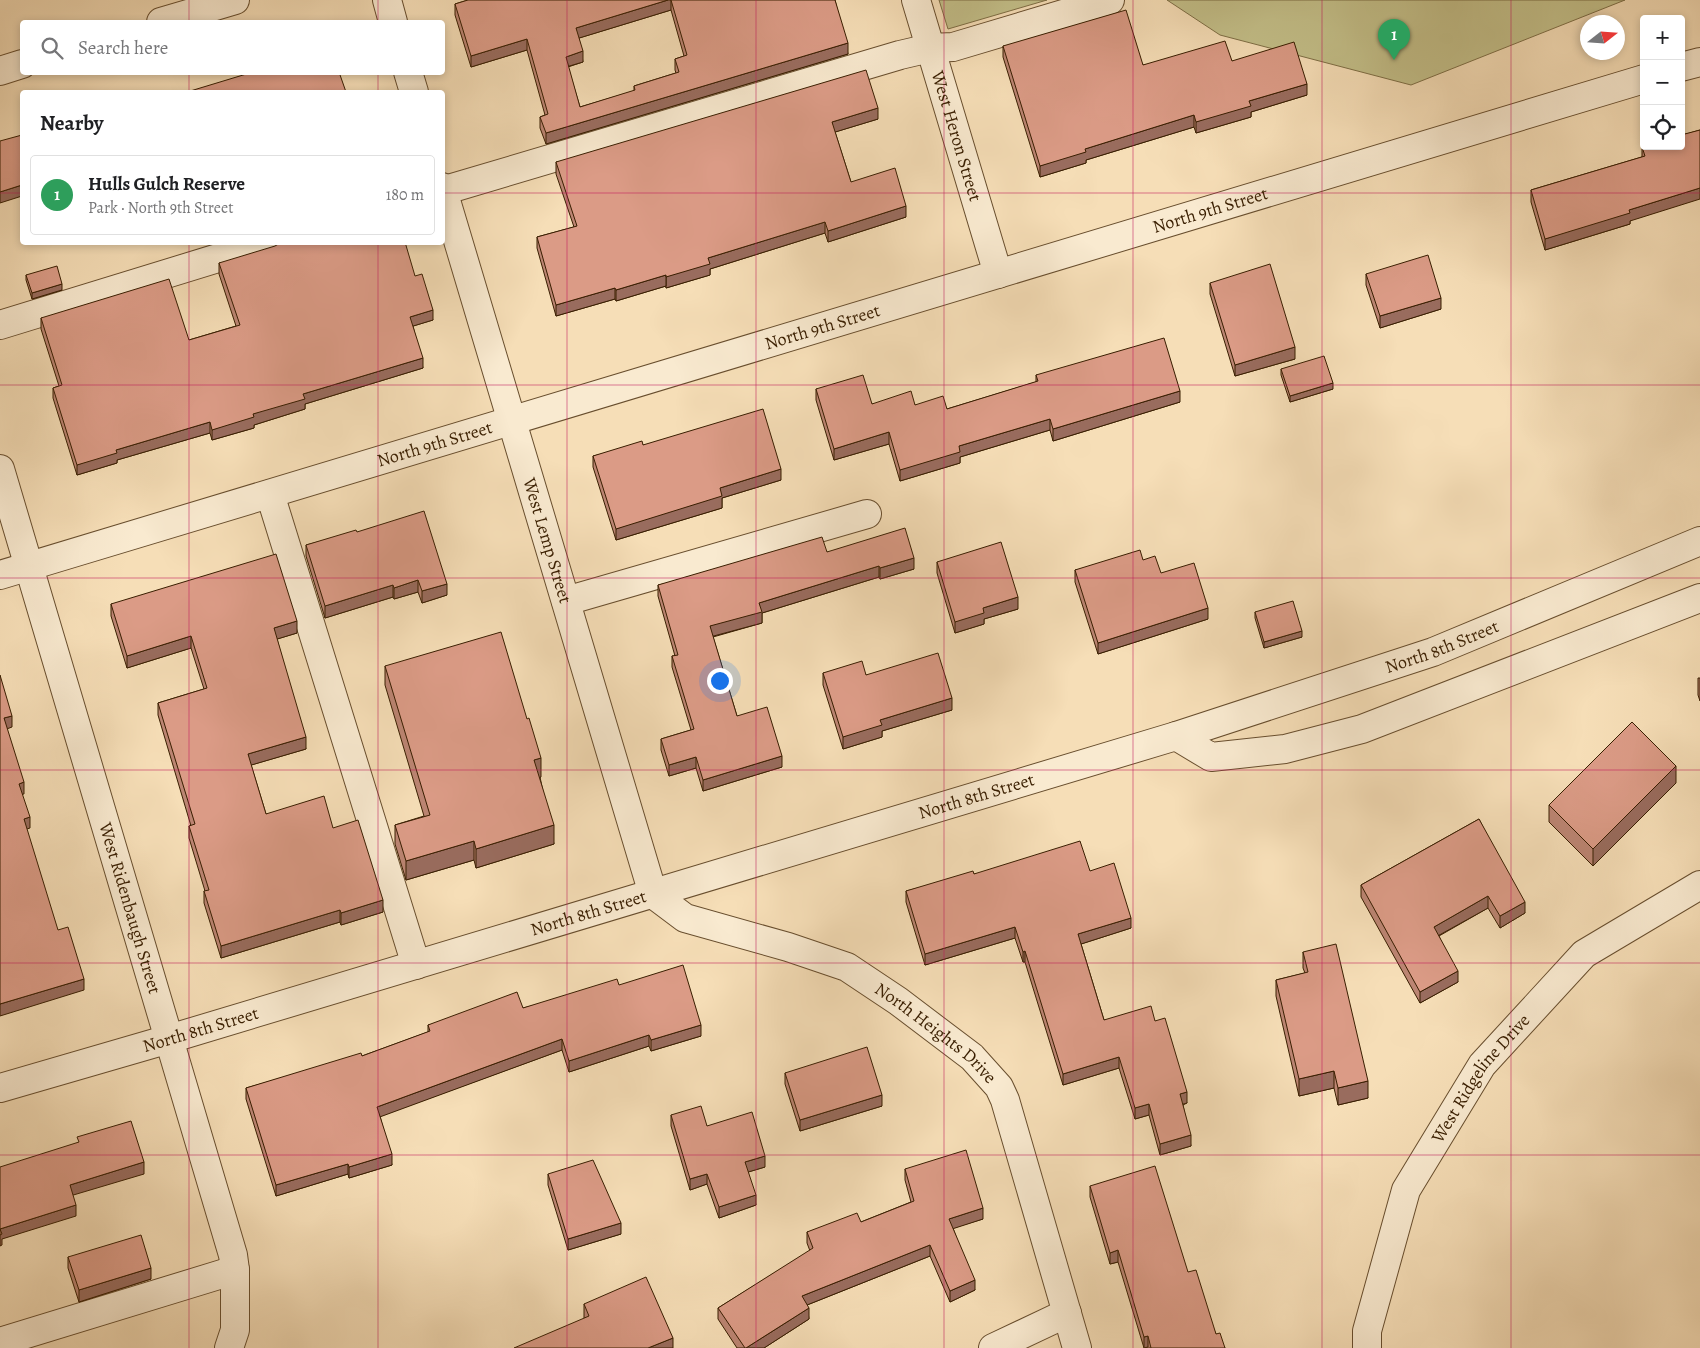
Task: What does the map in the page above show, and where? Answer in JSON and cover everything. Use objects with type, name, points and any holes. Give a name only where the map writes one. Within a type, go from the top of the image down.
[{"type":"street","points":[[168,20],[236,0]]},
{"type":"street","points":[[387,0],[392,20]]},
{"type":"street","name":"West Heron Street","points":[[916,0],[998,274]]},
{"type":"street","points":[[445,188],[881,61],[930,48],[954,47],[1110,0]]},
{"type":"street","points":[[1685,66],[1700,62]]},
{"type":"street","points":[[0,71],[20,65]]},
{"type":"street","points":[[409,75],[413,90]]},
{"type":"street","name":"North 9th Street","points":[[0,575],[1640,79]]},
{"type":"street","name":"West Lemp Street","points":[[445,196],[653,894]]},
{"type":"street","points":[[0,325],[260,245]]},
{"type":"street","name":"West Ridenbaugh Street","points":[[0,469],[233,1256],[236,1270],[235,1330],[229,1348]]},
{"type":"street","points":[[270,494],[416,965]]},
{"type":"street","points":[[566,601],[867,514]]},
{"type":"street","name":"North 8th Street","points":[[0,1088],[169,1039],[1176,736],[1433,652],[1700,541]]},
{"type":"street","points":[[1176,736],[1211,757],[1285,749],[1362,729],[1700,598]]},
{"type":"street","name":"West Ridgeline Drive","points":[[1367,1348],[1367,1331],[1406,1190],[1482,1065],[1584,954],[1700,885]]},
{"type":"street","name":"North Heights Drive","points":[[653,894],[685,918],[788,947],[847,967],[898,1001],[972,1057],[999,1087],[1005,1100],[1077,1348]]},
{"type":"street","points":[[0,1342],[236,1270]]},
{"type":"street","points":[[993,1348],[1067,1313]]},
{"type":"shaded area","points":[[939,0],[1047,0],[948,29]]},
{"type":"shaded area","points":[[1167,0],[1625,0],[1587,15],[1580,15],[1580,18],[1411,85],[1220,35]]},
{"type":"building","points":[[468,0],[668,0],[576,28],[583,51],[566,57],[580,107],[635,90],[634,86],[679,72],[675,59],[687,55],[671,0],[835,0],[848,43],[546,133],[540,117],[548,114],[527,39],[471,56],[455,4]]},
{"type":"building","points":[[1126,10],[1143,65],[1225,41],[1232,61],[1294,42],[1307,84],[1249,101],[1251,106],[1196,122],[1194,115],[1085,149],[1086,152],[1040,166],[1003,46]]},
{"type":"building","points":[[866,70],[878,108],[832,122],[851,182],[895,168],[906,206],[828,231],[825,222],[708,258],[710,264],[556,305],[537,237],[577,226],[556,162]]},
{"type":"building","points":[[243,75],[340,75],[345,90],[194,90]]},
{"type":"building","points":[[1700,130],[1700,188],[1629,210],[1630,213],[1545,239],[1531,190],[1645,156],[1643,150],[1685,150],[1685,134]]},
{"type":"building","points":[[20,136],[20,186],[0,192],[0,141]]},
{"type":"building","points":[[406,245],[415,276],[422,274],[433,310],[410,317],[423,358],[303,394],[305,399],[253,414],[254,417],[212,430],[210,422],[116,450],[117,453],[77,465],[53,388],[62,385],[41,318],[169,279],[189,340],[240,325],[219,263],[275,246]]},
{"type":"building","points":[[1428,255],[1441,298],[1380,316],[1366,274]]},
{"type":"building","points":[[1270,264],[1295,347],[1235,365],[1210,283]]},
{"type":"building","points":[[57,266],[62,284],[32,293],[26,275]]},
{"type":"building","points":[[1164,338],[1180,391],[1053,429],[1050,419],[959,446],[960,452],[900,470],[889,432],[834,449],[816,389],[863,375],[872,404],[911,391],[915,405],[943,396],[947,409],[1038,381],[1036,375]]},
{"type":"building","points":[[1324,356],[1333,383],[1290,396],[1281,369]]},
{"type":"building","points":[[763,409],[781,469],[720,488],[722,496],[616,529],[593,456],[642,441],[643,445]]},
{"type":"building","points":[[424,511],[447,584],[422,591],[418,580],[394,588],[393,585],[325,606],[306,545],[356,530],[357,532]]},
{"type":"building","points":[[905,528],[914,558],[880,568],[879,566],[759,603],[762,612],[710,626],[737,716],[767,707],[782,756],[703,780],[696,757],[669,765],[661,739],[694,729],[672,656],[678,655],[658,585],[822,537],[827,552]]},
{"type":"building","points":[[1001,542],[1018,597],[983,608],[984,613],[955,622],[937,562]]},
{"type":"building","points":[[1140,550],[1143,560],[1155,556],[1161,573],[1194,563],[1208,608],[1098,643],[1075,570]]},
{"type":"building","points":[[276,554],[297,621],[274,628],[306,737],[248,754],[266,814],[324,796],[333,828],[358,820],[383,900],[341,913],[340,910],[221,946],[204,891],[209,890],[189,826],[195,824],[158,703],[207,688],[191,636],[127,656],[111,604]]},
{"type":"building","points":[[1293,601],[1302,631],[1264,642],[1255,612]]},
{"type":"building","points":[[501,632],[527,719],[529,718],[541,758],[534,760],[554,825],[476,849],[474,841],[406,861],[395,825],[430,815],[385,666]]},
{"type":"building","points":[[938,653],[952,698],[880,720],[882,725],[843,737],[823,673],[862,661],[866,675]]},
{"type":"building","points":[[0,675],[12,716],[4,718],[24,782],[19,784],[30,817],[24,819],[58,930],[68,927],[84,979],[0,1004]]},
{"type":"building","points":[[1632,722],[1676,766],[1593,849],[1549,805]]},
{"type":"building","points":[[1479,819],[1525,902],[1500,916],[1488,896],[1434,927],[1458,971],[1420,992],[1361,885]]},
{"type":"building","points":[[1080,841],[1090,871],[1114,863],[1131,918],[1078,934],[1104,1020],[1151,1006],[1155,1021],[1165,1018],[1187,1092],[1180,1094],[1191,1135],[1160,1144],[1149,1104],[1135,1108],[1119,1057],[1063,1074],[1025,951],[1023,952],[1015,927],[925,954],[906,891],[973,871],[974,874]]},
{"type":"building","points":[[1336,944],[1368,1081],[1338,1088],[1334,1071],[1299,1079],[1276,980],[1308,972],[1303,952]]},
{"type":"building","points":[[683,965],[701,1025],[651,1040],[649,1035],[569,1061],[562,1039],[377,1107],[392,1154],[349,1167],[348,1164],[276,1185],[246,1088],[361,1053],[362,1056],[430,1031],[428,1025],[517,992],[523,1008],[617,979],[619,985]]},
{"type":"building","points":[[867,1047],[882,1095],[800,1120],[785,1073]]},
{"type":"building","points":[[701,1106],[707,1126],[752,1112],[765,1156],[745,1162],[756,1195],[719,1207],[707,1174],[690,1179],[671,1115]]},
{"type":"building","points":[[131,1121],[144,1162],[70,1185],[76,1205],[0,1229],[0,1167],[79,1142],[77,1137]]},
{"type":"building","points":[[966,1150],[983,1208],[949,1219],[975,1280],[950,1291],[930,1245],[802,1296],[809,1308],[745,1348],[718,1308],[813,1248],[807,1232],[857,1213],[861,1222],[914,1201],[905,1169]]},
{"type":"building","points":[[593,1160],[621,1223],[568,1239],[548,1174]]},
{"type":"building","points":[[1155,1166],[1188,1272],[1196,1270],[1216,1334],[1220,1333],[1225,1348],[1151,1348],[1148,1336],[1144,1337],[1118,1250],[1110,1253],[1090,1186]]},
{"type":"building","points":[[141,1235],[151,1268],[79,1290],[68,1257]]},
{"type":"building","points":[[646,1277],[673,1338],[648,1348],[514,1348],[589,1316],[584,1304]]},
{"type":"place","name":"Hulls Gulch Reserve","points":[[1394,60]]}]
